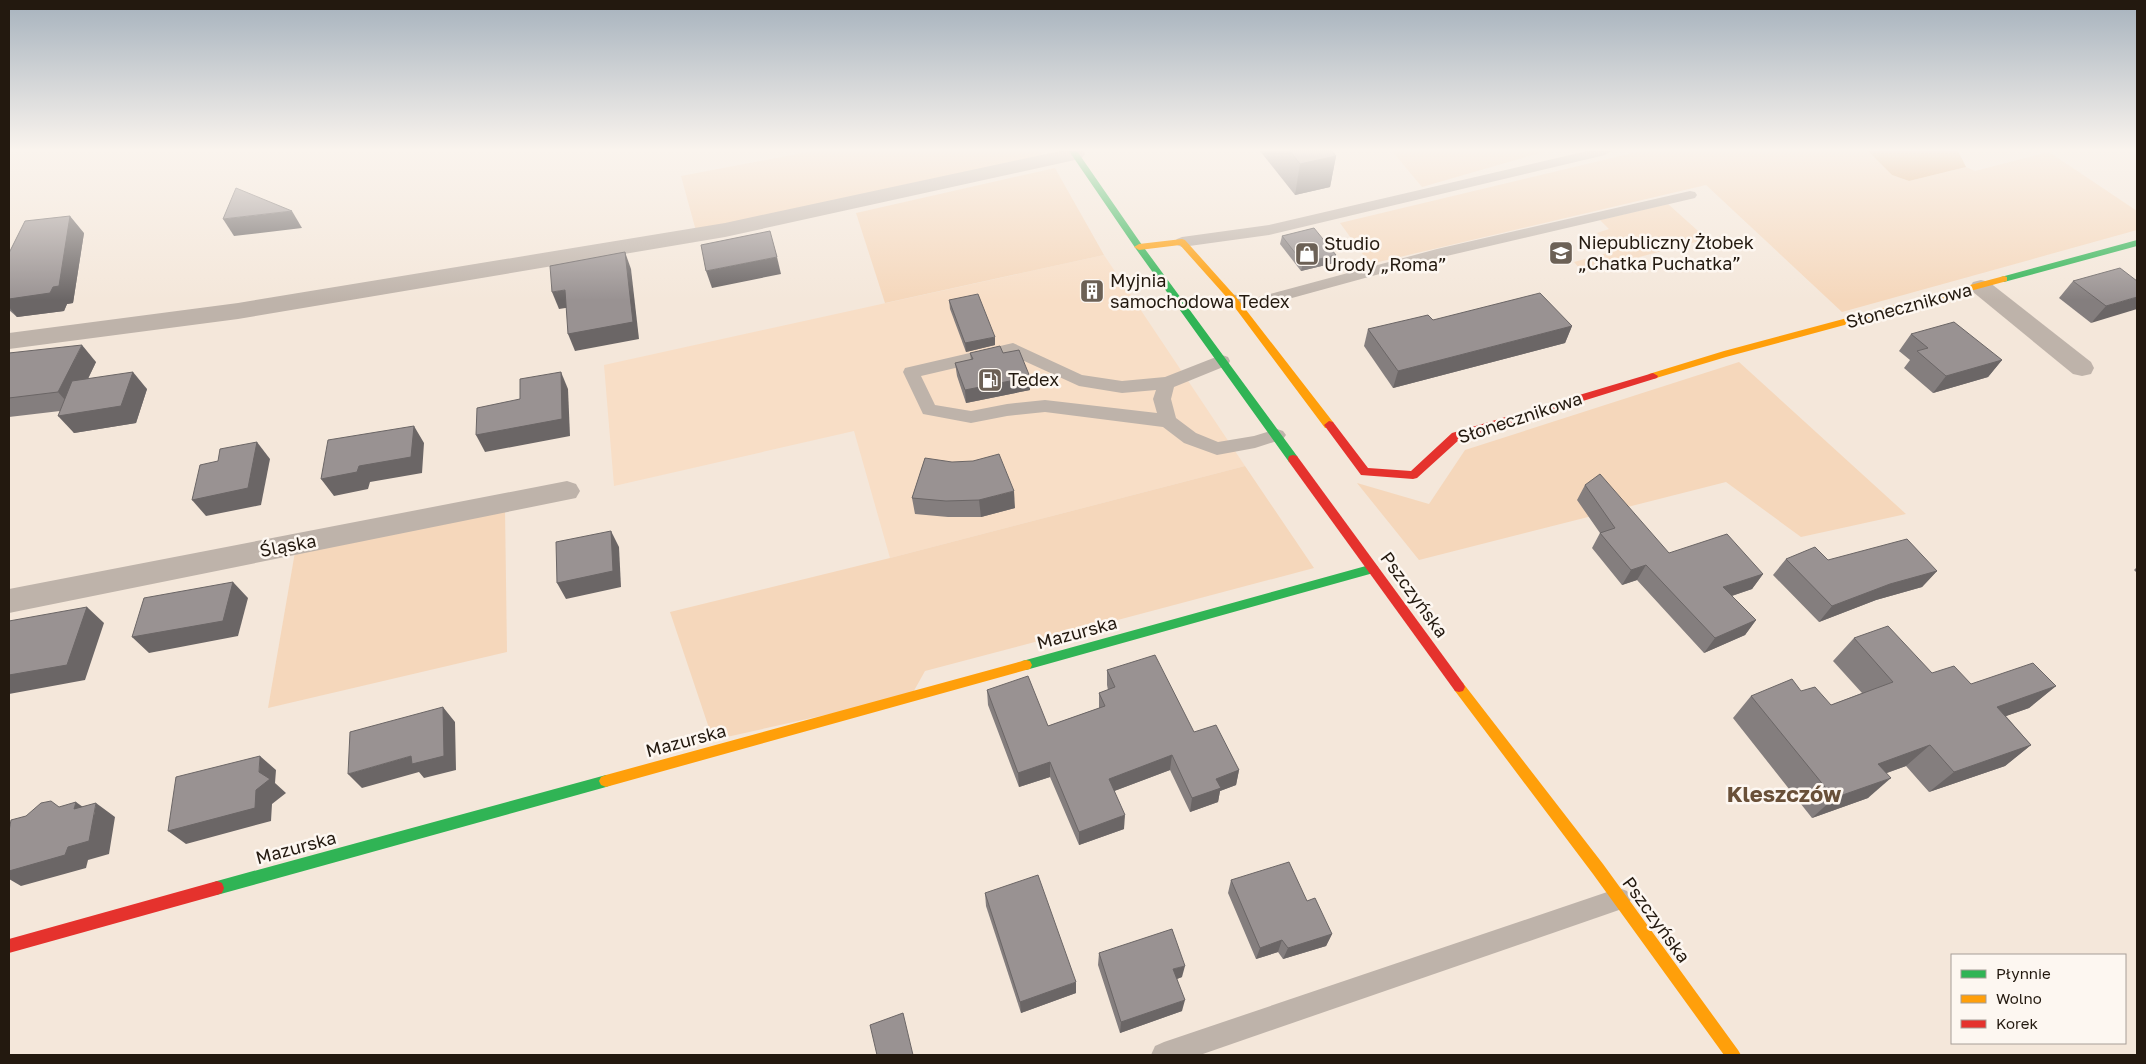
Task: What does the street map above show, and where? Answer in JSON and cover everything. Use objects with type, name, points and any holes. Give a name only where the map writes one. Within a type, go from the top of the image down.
[{"type":"street","points":[[9,341],[238,311],[725,230],[858,201]]},
{"type":"street","name":"Pszczyńska","points":[[1107,201],[1468,699],[1619,899],[1733,1055]]},
{"type":"street","points":[[1139,246],[1182,242]]},
{"type":"street","name":"Słonecznikowa","points":[[1182,242],[1194,253],[1233,299],[1365,472],[1413,475],[1456,436],[1724,354],[1981,287],[2137,243]]},
{"type":"street","name":"Słonecznikowa","points":[[1981,287],[2082,368]]},
{"type":"street","name":"Śląska","points":[[9,601],[567,491]]},
{"type":"street","name":"Mazurska","points":[[9,946],[1373,569]]},
{"type":"lane","points":[[1182,242],[1269,230],[1393,201]]},
{"type":"lane","points":[[1233,299],[1243,303],[1255,303],[1437,254],[1666,201]]},
{"type":"lane","points":[[1222,361],[1167,382],[1122,387],[1079,380],[1013,349],[911,372],[929,410],[971,418],[1006,410],[1045,406],[1168,421],[1190,438],[1217,449],[1255,442],[1277,435]]},
{"type":"lane","points":[[1167,382],[1162,399],[1168,421]]},
{"type":"lane","points":[[1164,1055],[1619,899]]},
{"type":"shaded area","points":[[688,201],[838,201],[696,231]]},
{"type":"shaded area","points":[[911,201],[1073,201],[1104,255],[885,303],[856,213]]},
{"type":"shaded area","points":[[1433,201],[1639,201],[1370,264],[1340,223]]},
{"type":"shaded area","points":[[1723,201],[2122,201],[2137,211],[2137,230],[1842,312]]},
{"type":"shaded area","points":[[1668,204],[1707,239],[1583,272],[1574,262],[1615,251],[1597,233],[1609,229],[1600,220]]},
{"type":"shaded area","points":[[1104,255],[1245,466],[890,558],[854,431],[614,486],[604,365]]},
{"type":"shaded area","points":[[1739,362],[1906,514],[1801,537],[1726,482],[1419,560],[1357,483],[1429,504],[1465,450]]},
{"type":"shaded area","points":[[1245,466],[1314,568],[925,671],[911,696],[713,740],[670,612],[890,558]]},
{"type":"shaded area","points":[[505,509],[507,652],[268,708],[295,552]]},
{"type":"building","points":[[231,201],[267,201],[292,211],[223,219]]},
{"type":"building","points":[[70,216],[59,286],[53,287],[50,293],[9,299],[9,253],[25,221]]},
{"type":"building","points":[[1314,228],[1336,255],[1303,263],[1282,236]]},
{"type":"building","points":[[770,231],[777,257],[706,271],[701,245]]},
{"type":"building","points":[[625,252],[633,322],[568,334],[565,290],[552,292],[550,266]]},
{"type":"building","points":[[2120,268],[2137,281],[2137,297],[2106,306],[2073,281]]},
{"type":"building","points":[[1540,293],[1572,326],[1398,371],[1368,329],[1428,315],[1433,320]]},
{"type":"building","points":[[978,294],[995,337],[965,343],[949,300]]},
{"type":"building","points":[[1954,322],[2002,360],[1946,376],[1917,351],[1928,348],[1911,334]]},
{"type":"building","points":[[82,345],[58,392],[9,398],[9,353]]},
{"type":"building","points":[[1000,346],[1003,353],[1019,350],[1030,377],[965,390],[955,363],[973,359],[970,353]]},
{"type":"building","points":[[133,372],[121,406],[58,416],[72,381]]},
{"type":"building","points":[[561,372],[562,419],[476,435],[477,408],[520,399],[520,379]]},
{"type":"building","points":[[414,426],[411,457],[359,466],[357,472],[321,479],[328,440]]},
{"type":"building","points":[[257,442],[248,488],[192,500],[200,465],[218,461],[220,449]]},
{"type":"building","points":[[999,454],[1014,491],[979,500],[946,501],[912,498],[925,458],[952,462],[973,461]]},
{"type":"building","points":[[1600,474],[1669,553],[1727,534],[1763,574],[1723,587],[1756,620],[1715,638],[1646,565],[1631,570],[1600,533],[1615,528],[1585,485]]},
{"type":"building","points":[[611,531],[613,571],[557,583],[556,542]]},
{"type":"building","points":[[1907,539],[1937,571],[1890,584],[1832,606],[1786,559],[1815,547],[1828,560]]},
{"type":"building","points":[[233,582],[223,621],[132,637],[144,598]]},
{"type":"building","points":[[87,607],[67,665],[9,675],[9,621]]},
{"type":"building","points":[[1888,626],[1932,673],[1954,666],[1971,684],[2033,663],[2056,686],[1997,707],[2031,745],[1954,772],[1930,745],[1878,764],[1891,778],[1834,798],[1751,696],[1792,679],[1801,691],[1815,687],[1831,705],[1893,682],[1854,638]]},
{"type":"building","points":[[1155,655],[1194,732],[1216,725],[1239,770],[1216,779],[1221,788],[1192,798],[1172,755],[1109,779],[1125,815],[1079,832],[1050,762],[1018,773],[987,690],[1028,676],[1048,726],[1105,706],[1099,693],[1115,687],[1107,670]]},
{"type":"building","points":[[443,707],[444,756],[412,764],[411,756],[348,774],[350,732]]},
{"type":"building","points":[[260,756],[259,772],[270,779],[256,790],[255,808],[168,831],[176,777]]},
{"type":"building","points":[[51,801],[59,807],[76,802],[74,809],[96,803],[89,841],[68,847],[65,855],[9,871],[9,831],[11,820],[26,816],[41,803]]},
{"type":"building","points":[[1289,862],[1307,901],[1315,898],[1332,934],[1288,948],[1282,940],[1260,948],[1231,880]]},
{"type":"building","points":[[1038,875],[1076,982],[1020,1002],[985,893]]},
{"type":"building","points":[[1172,929],[1185,966],[1173,969],[1185,1000],[1121,1022],[1099,953]]},
{"type":"building","points":[[903,1013],[913,1055],[877,1055],[870,1025]]},
{"type":"traffic: fast","points":[[1107,201],[1293,459]]},
{"type":"traffic: fast","points":[[2004,279],[2137,243]]},
{"type":"traffic: fast","points":[[1026,665],[1373,569]]},
{"type":"traffic: fast","points":[[217,888],[606,781]]},
{"type":"traffic: slow","points":[[1139,247],[1182,242],[1233,299],[1329,425]]},
{"type":"traffic: slow","points":[[1653,376],[1724,354],[2004,279]]},
{"type":"traffic: slow","points":[[606,781],[1026,665]]},
{"type":"traffic: slow","points":[[1459,687],[1598,869],[1733,1055]]},
{"type":"traffic: jam","points":[[1329,425],[1365,472],[1413,475],[1456,436],[1653,376]]},
{"type":"traffic: jam","points":[[1293,459],[1459,687]]},
{"type":"traffic: jam","points":[[9,946],[217,888]]},
{"type":"place","name":"Niepubliczny Żłobek „Chatka Puchatka”","points":[[1561,253]]},
{"type":"place","name":"Studio Urody „Roma”","points":[[1307,254]]},
{"type":"place","name":"Myjnia samochodowa Tedex","points":[[1092,291]]},
{"type":"place","name":"Tedex","points":[[990,380]]},
{"type":"district","name":"Kleszczów","points":[[1784,794]]}]
